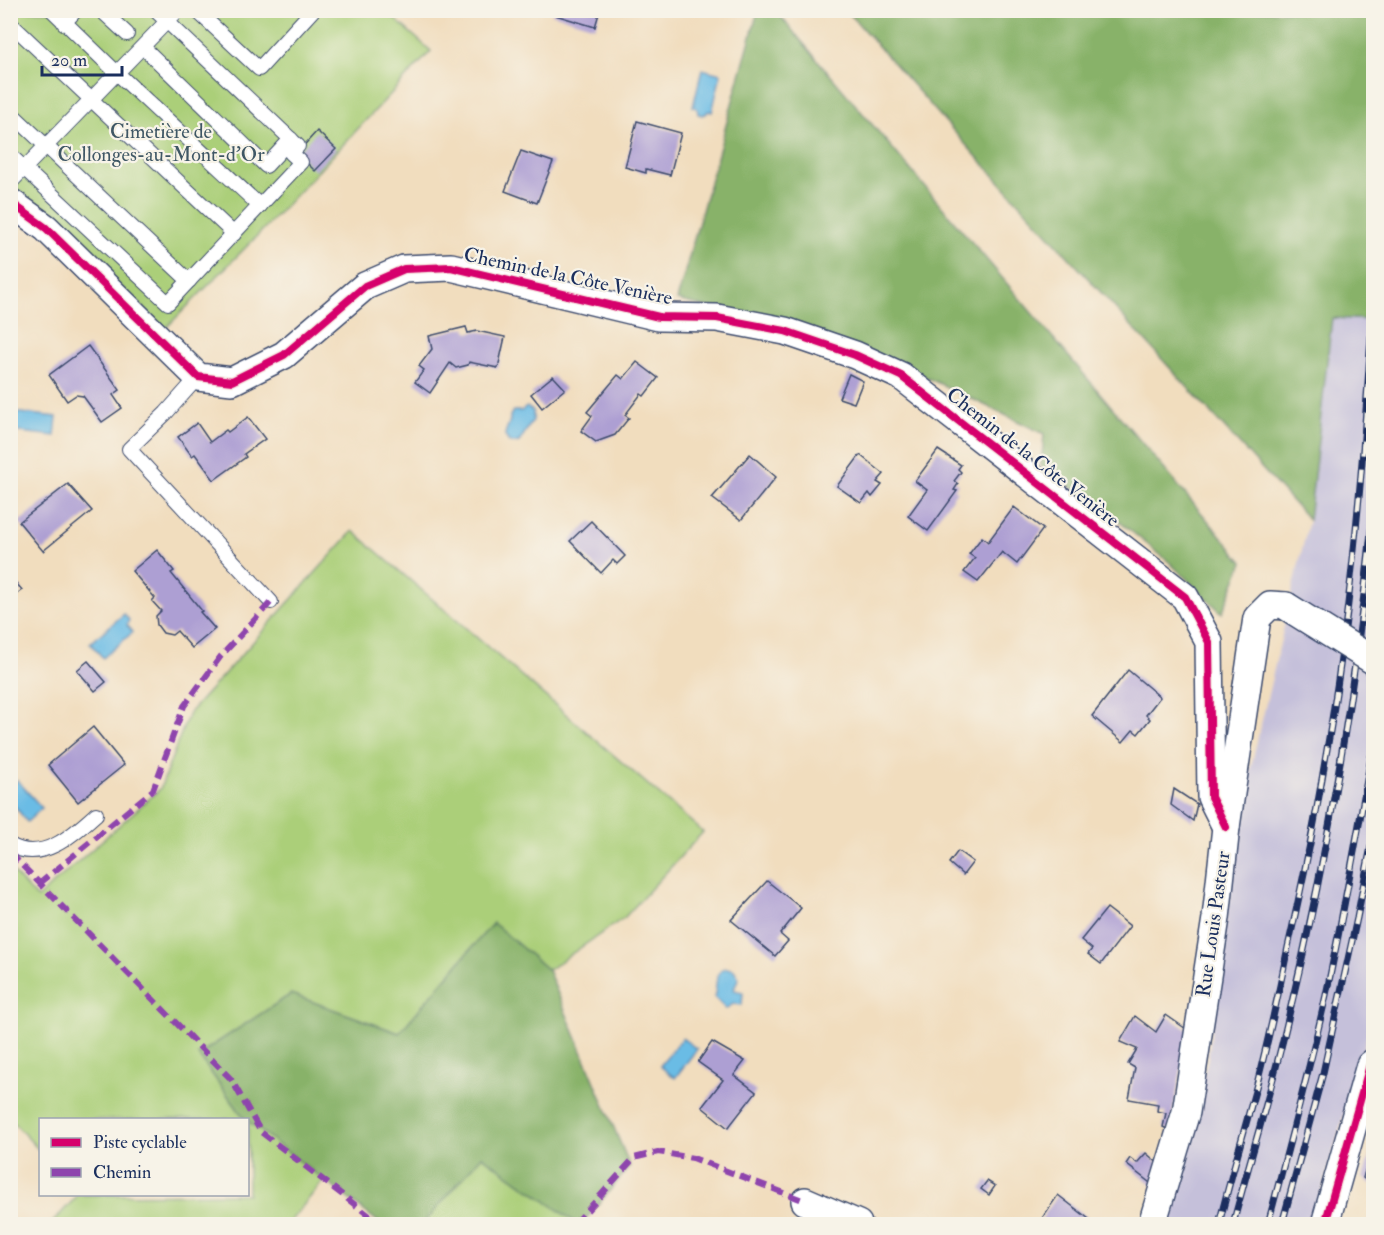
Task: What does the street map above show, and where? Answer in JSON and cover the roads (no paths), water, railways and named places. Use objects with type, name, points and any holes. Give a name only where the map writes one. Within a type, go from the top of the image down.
[{"type":"street","points":[[10,202],[46,228],[198,377]]},
{"type":"street","name":"Chemin de la Côte Venière","points":[[198,377],[232,381],[284,355],[365,286],[404,269],[451,267],[659,317],[717,318],[785,331],[855,355],[901,376],[1185,597],[1209,642],[1210,797],[1226,827]]},
{"type":"street","name":"Rue Louis Pasteur","points":[[1152,1224],[1186,1112],[1216,918],[1226,827],[1257,618],[1270,604],[1286,606],[1374,661]]},
{"type":"street","points":[[1325,1224],[1370,1065],[1374,1062]]},
{"type":"street","points":[[805,1201],[858,1224]]},
{"type":"lane","points":[[52,10],[117,74],[260,206]]},
{"type":"lane","points":[[64,23],[76,10]]},
{"type":"lane","points":[[101,10],[127,34]]},
{"type":"lane","points":[[10,155],[168,303],[302,162],[291,153],[298,146],[155,10]]},
{"type":"lane","points":[[10,183],[178,10]]},
{"type":"lane","points":[[196,10],[259,69],[313,10]]},
{"type":"lane","points":[[10,23],[234,234]]},
{"type":"lane","points":[[143,47],[266,166],[291,139]]},
{"type":"lane","points":[[10,112],[189,281]]},
{"type":"lane","points":[[198,377],[166,413],[129,449],[271,602]]},
{"type":"lane","points":[[10,845],[17,849],[37,851],[59,844],[96,814]]},
{"type":"water","points":[[702,69],[721,74],[712,112],[708,111],[702,115],[698,114],[697,108],[693,107]]},
{"type":"water","points":[[527,407],[533,411],[533,420],[519,442],[509,442],[505,436],[510,416],[513,411],[521,411]]},
{"type":"water","points":[[12,412],[57,417],[55,436],[11,431]]},
{"type":"water","points":[[124,614],[129,620],[127,625],[133,632],[103,658],[90,643]]},
{"type":"water","points":[[17,780],[42,808],[27,822],[11,801],[11,785]]},
{"type":"water","points":[[725,968],[733,969],[738,976],[734,990],[743,992],[742,1005],[733,1004],[726,1009],[714,997],[717,977]]},
{"type":"water","points":[[682,1038],[697,1049],[675,1078],[660,1066]]},
{"type":"railway","points":[[1219,1224],[1270,1030],[1321,784],[1348,602],[1364,443],[1371,337]]},
{"type":"railway","points":[[1233,1224],[1282,1045],[1329,827],[1359,634],[1374,504]]},
{"type":"railway","points":[[1268,1224],[1326,995],[1374,740]]},
{"type":"railway","points":[[1282,1224],[1323,1073],[1374,831]]},
{"type":"park label","name":"Cimetière de Collonges-au-Mont-d'Or","points":[[161,142]]}]
